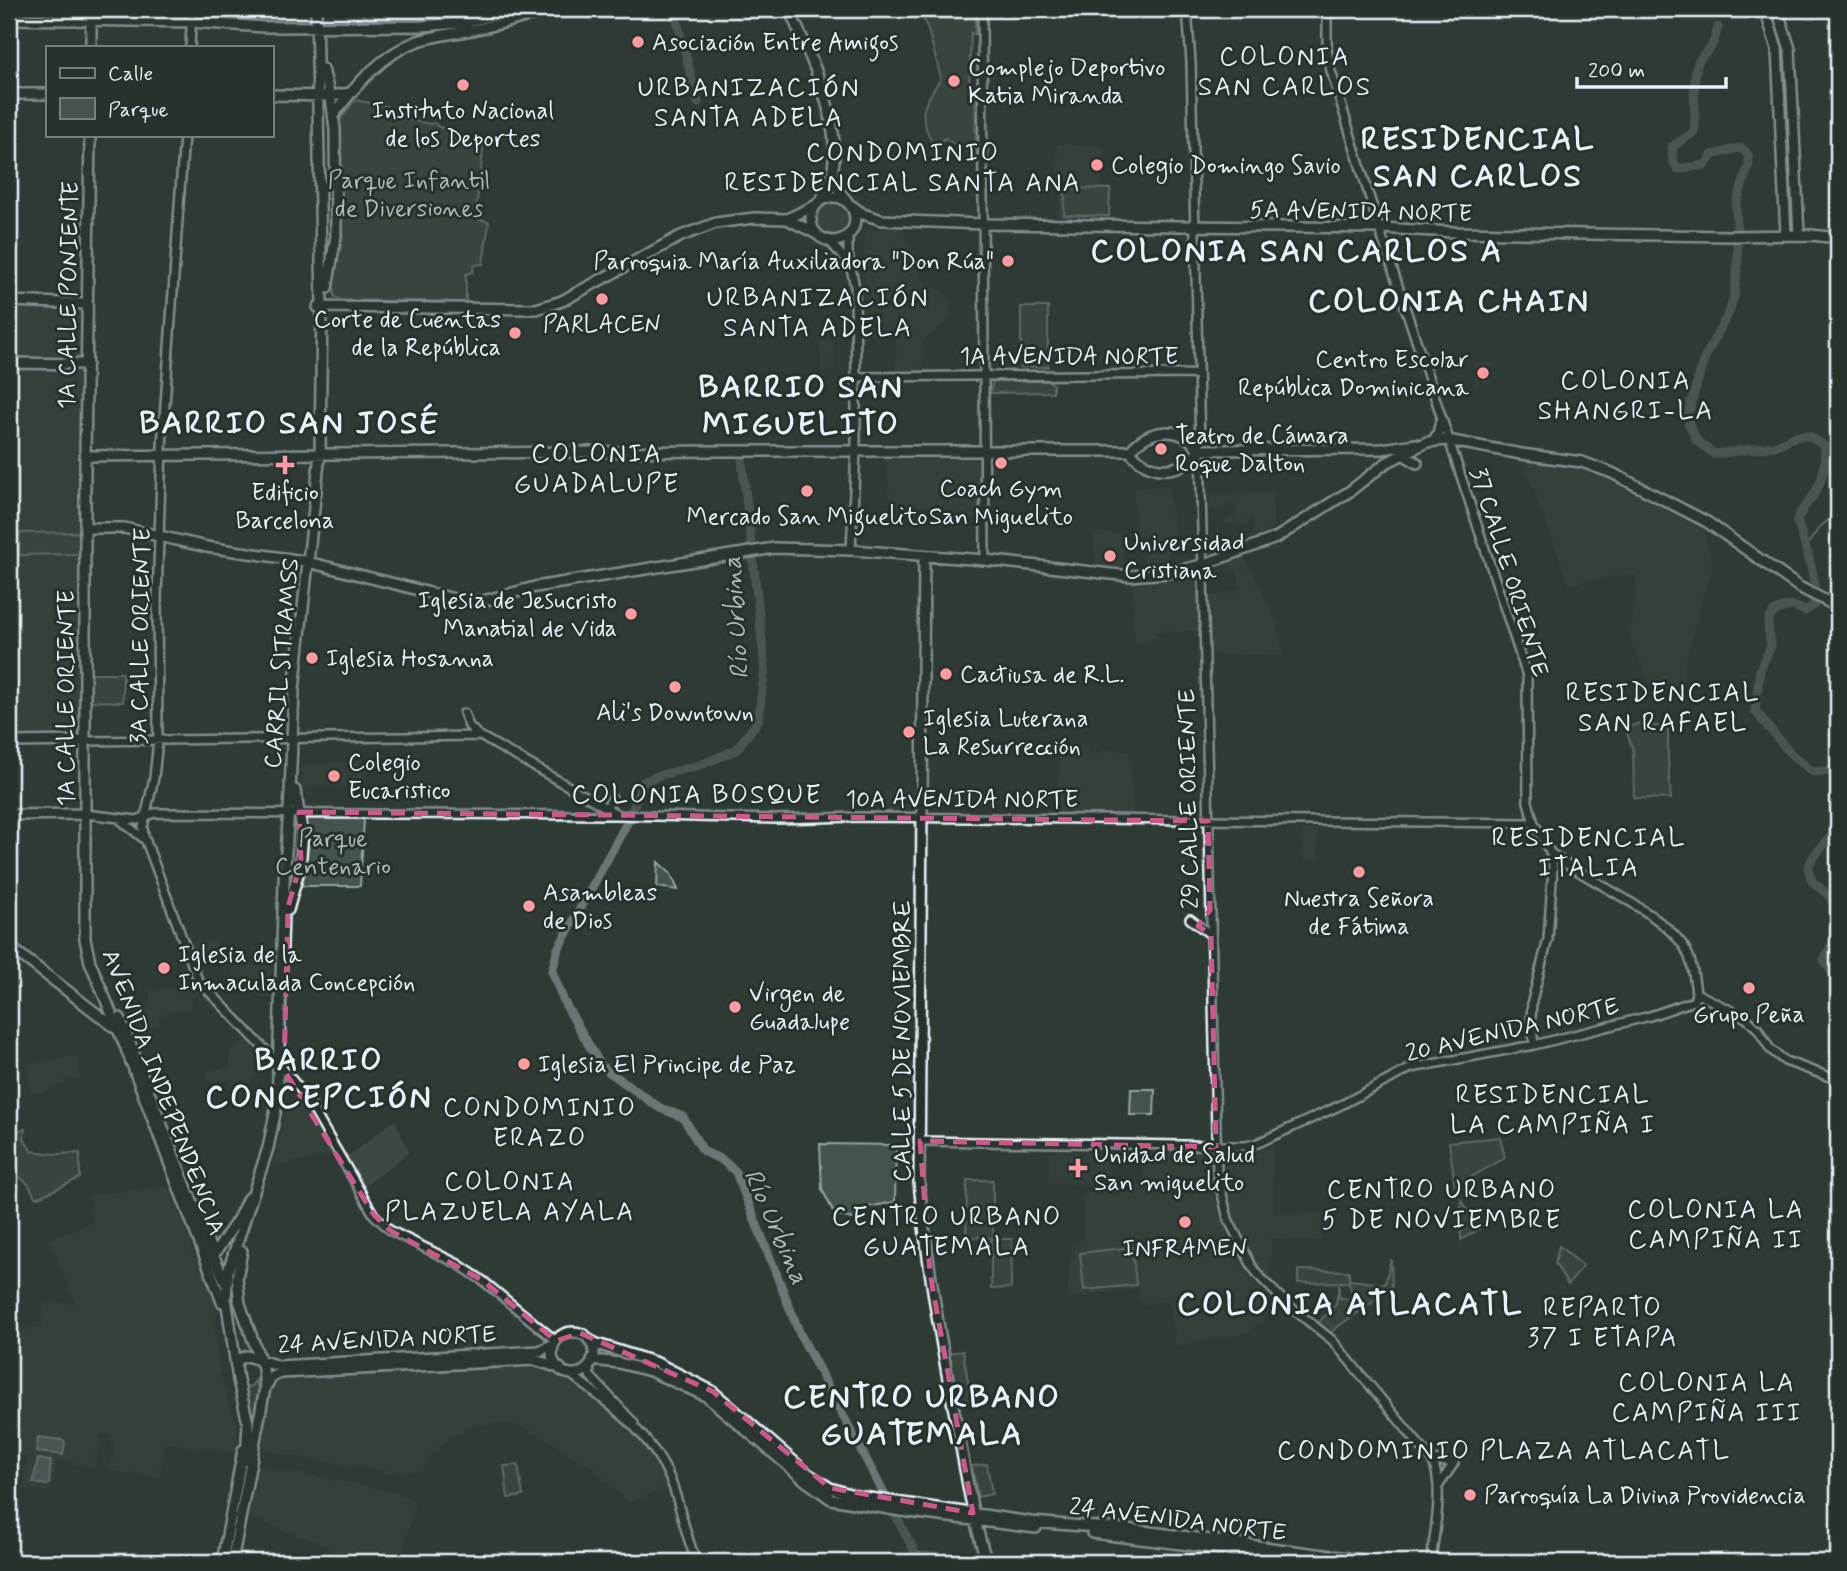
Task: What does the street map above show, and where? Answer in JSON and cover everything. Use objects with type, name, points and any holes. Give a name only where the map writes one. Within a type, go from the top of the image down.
[{"type":"main road","points":[[91,9],[91,46]]},
{"type":"main road","points":[[316,9],[322,96],[323,306]]},
{"type":"main road","points":[[334,115],[351,93],[386,60],[411,44],[437,31],[521,9]]},
{"type":"main road","points":[[9,19],[192,22],[264,27],[406,26],[437,31],[491,26],[550,9]]},
{"type":"main road","points":[[789,9],[824,89],[832,128],[832,172],[829,187],[811,220],[817,234]]},
{"type":"main road","points":[[1765,9],[1777,49],[1786,235]]},
{"type":"main road","points":[[1777,9],[1790,49],[1799,235]]},
{"type":"main road","points":[[317,26],[318,71],[322,96],[334,115],[336,236],[323,306]]},
{"type":"main road","points":[[317,26],[324,74],[323,306]]},
{"type":"main road","points":[[406,26],[413,34],[411,44]]},
{"type":"main road","points":[[273,95],[322,96],[351,93]]},
{"type":"main road","points":[[14,94],[46,94]]},
{"type":"main road","name":"1A CALLE PONIENTE","points":[[85,456],[90,136]]},
{"type":"main road","points":[[323,306],[461,310],[540,308],[562,301],[681,236],[705,226],[737,219],[787,219],[828,240],[837,241],[851,232],[855,219],[832,172]]},
{"type":"main road","points":[[787,219],[835,197],[849,204]]},
{"type":"main road","name":"5A AVENIDA NORTE","points":[[849,204],[863,214],[882,220],[983,224],[1379,228],[1453,232],[1799,235],[1838,238]]},
{"type":"main road","name":"5A AVENIDA NORTE","points":[[851,232],[882,220]]},
{"type":"main road","points":[[10,301],[86,304]]},
{"type":"main road","name":"CARRIL SITRAMSS","points":[[246,1460],[248,1423],[234,1369],[226,1284],[274,1126],[279,1065],[284,901],[296,861],[298,835],[290,793],[294,690],[320,453],[323,306]]},
{"type":"main road","points":[[11,363],[87,364]]},
{"type":"main road","points":[[85,528],[124,528],[208,547],[308,562],[462,601],[484,601],[535,587],[765,549],[851,550],[985,560],[1129,576],[1168,573],[1202,565],[1276,538],[1350,491],[1386,463],[1430,441],[1438,435],[1441,421]]},
{"type":"main road","points":[[85,456],[1130,451],[1144,438],[1162,432],[1186,437],[1199,450],[1382,449],[1447,440],[1582,462],[1612,473],[1707,522],[1795,584],[1834,605]]},
{"type":"main road","points":[[1382,449],[1387,454],[1386,463]]},
{"type":"main road","points":[[1130,451],[1139,461],[1150,467],[1168,470],[1186,464],[1199,450]]},
{"type":"main road","points":[[1403,454],[1417,463]]},
{"type":"main road","name":"1A CALLE ORIENTE","points":[[85,456],[85,939]]},
{"type":"main road","name":"CALLE 5 DE NOVIEMBRE","points":[[924,556],[919,1182],[930,1273],[974,1517],[987,1562]]},
{"type":"main road","points":[[232,1562],[265,1388],[265,1375],[240,1304],[237,1269],[279,1123],[280,879],[295,793],[292,739]]},
{"type":"main road","points":[[211,1258],[232,1230],[248,1197],[271,1116],[279,1065],[288,907],[300,862],[303,828],[292,812],[292,739]]},
{"type":"main road","points":[[11,742],[85,741]]},
{"type":"main road","name":"10A AVENIDA NORTE","points":[[11,815],[85,814]]},
{"type":"main road","name":"AVENIDA INDEPENDENCIA","points":[[85,939],[90,961],[211,1258]]},
{"type":"main road","name":"AVENIDA INDEPENDENCIA","points":[[85,939],[132,1045],[211,1258]]},
{"type":"main road","points":[[9,946],[119,1030]]},
{"type":"main road","name":"CARRIL SITRAMSS","points":[[224,1562],[262,1396],[257,1358],[234,1294],[232,1275],[236,1252]]},
{"type":"main road","points":[[211,1258],[240,1304]]},
{"type":"main road","points":[[211,1258],[222,1300],[244,1432],[224,1562]]},
{"type":"main road","points":[[876,1504],[837,1491],[808,1474],[712,1391],[691,1378],[641,1356],[597,1345],[582,1334],[571,1332],[555,1343],[553,1358],[564,1371],[579,1373],[591,1363],[619,1363],[650,1371],[696,1391],[719,1405],[827,1497],[876,1504],[974,1517]]},
{"type":"main road","points":[[589,1340],[593,1350],[591,1363]]},
{"type":"main road","name":"24 AVENIDA NORTE","points":[[234,1369],[242,1357],[257,1358],[278,1366],[539,1350],[555,1343]]},
{"type":"main road","name":"24 AVENIDA NORTE","points":[[265,1388],[272,1377],[280,1373],[535,1360],[564,1371]]},
{"type":"main road","name":"24 AVENIDA NORTE","points":[[974,1517],[1326,1562]]},
{"type":"main road","name":"24 AVENIDA NORTE","points":[[974,1517],[1135,1530],[1378,1562]]},
{"type":"street","points":[[190,46],[192,9]]},
{"type":"street","points":[[982,9],[985,560]]},
{"type":"street","name":"29 CALLE ORIENTE","points":[[1187,9],[1191,62],[1216,1147],[1221,1196],[1228,1219],[1253,1268],[1270,1289],[1332,1340],[1432,1460],[1454,1463],[1438,1485]]},
{"type":"street","name":"37 CALLE ORIENTE","points":[[1327,9],[1327,49],[1331,71],[1447,440],[1526,671],[1529,806],[1534,823],[1551,854],[1553,873],[1548,939],[1532,1001],[1534,1045]]},
{"type":"street","name":"3A CALLE ORIENTE","points":[[145,839],[143,829],[154,778],[158,740],[157,598],[161,455],[184,136]]},
{"type":"street","points":[[851,232],[849,264],[855,287],[856,377],[856,451],[851,550]]},
{"type":"street","points":[[828,240],[849,264]]},
{"type":"street","name":"1A AVENIDA NORTE","points":[[856,377],[1198,374]]},
{"type":"street","points":[[464,713],[470,726],[480,736],[619,815]]},
{"type":"street","points":[[85,741],[480,736]]},
{"type":"street","points":[[581,815],[590,807],[588,798]]},
{"type":"street","points":[[594,815],[607,808],[612,798]]},
{"type":"street","name":"10A AVENIDA NORTE","points":[[85,814],[137,820],[154,813],[292,812],[775,819],[1534,823]]},
{"type":"street","points":[[118,817],[145,839],[198,980],[279,1065],[309,1101],[363,1199],[382,1223],[396,1234],[458,1264],[482,1280],[555,1343]]},
{"type":"street","points":[[1551,854],[1640,909],[1677,938],[1690,961],[1696,993],[1746,1018],[1758,1030],[1770,1049],[1785,1061],[1838,1080]]},
{"type":"street","points":[[1210,910],[1202,919],[1190,919],[1211,935]]},
{"type":"street","name":"20 AVENIDA NORTE","points":[[920,1141],[1246,1146],[1341,1105],[1411,1068],[1534,1045],[1666,1011],[1693,1001],[1696,993]]},
{"type":"street","points":[[591,1363],[590,1376],[629,1415],[669,1477],[697,1562]]},
{"type":"street","points":[[564,1371],[636,1427]]},
{"type":"street","points":[[1431,1562],[1438,1485],[1432,1460]]},
{"type":"highlighted area","points":[[299,812],[1208,821],[1210,910],[1198,926],[1211,935],[1216,1147],[920,1141],[930,1273],[973,1513],[830,1488],[712,1391],[580,1333],[556,1341],[482,1280],[391,1231],[374,1215],[284,1070],[288,907],[301,862]]},
{"type":"shaded area","points":[[1057,144],[1103,146],[1102,187],[1114,187],[1109,218],[1057,216],[1062,189],[1057,189]]},
{"type":"shaded area","points":[[870,229],[902,229],[923,280],[944,293],[950,301],[951,313],[948,321],[923,341],[922,372],[896,372],[896,335],[864,334],[864,233]]},
{"type":"shaded area","points":[[9,302],[86,304],[85,741],[9,741]]},
{"type":"shaded area","points":[[820,341],[833,341],[834,371],[821,372]]},
{"type":"shaded area","name":"Centro Escolar República Dominicana","points":[[1475,361],[1483,362],[1484,365],[1485,362],[1493,363],[1490,385],[1481,382],[1479,387],[1473,386]]},
{"type":"shaded area","points":[[979,458],[980,520],[974,519],[972,529],[939,526],[942,505],[905,509],[905,506],[895,506],[894,498],[889,497],[885,459]]},
{"type":"shaded area","points":[[1527,463],[1582,466],[1651,497],[1704,529],[1713,564],[1688,651],[1681,693],[1667,692],[1657,696],[1629,640],[1637,575],[1587,580],[1569,586],[1526,468]]},
{"type":"shaded area","points":[[1168,485],[1176,546],[1169,548],[1170,567],[1144,569],[1143,551],[1149,551],[1149,536],[1135,536],[1135,488]]},
{"type":"shaded area","points":[[1273,491],[1273,527],[1253,540],[1253,518],[1246,518],[1246,525],[1228,524],[1228,518],[1236,517],[1236,502],[1228,502],[1228,507],[1210,509],[1210,494]]},
{"type":"shaded area","name":"Universidad Cristiana","points":[[1093,532],[1122,534],[1125,568],[1095,563]]},
{"type":"shaded area","points":[[1243,555],[1275,618],[1285,656],[1208,654],[1206,596],[1240,590],[1237,569],[1232,571],[1229,560]]},
{"type":"shaded area","points":[[1196,572],[1201,631],[1156,632],[1156,638],[1152,638],[1152,642],[1134,644],[1132,578]]},
{"type":"shaded area","points":[[1061,747],[1089,747],[1090,753],[1099,753],[1099,750],[1129,750],[1134,814],[1061,815],[1057,812]]},
{"type":"shaded area","name":"Colegio Eucaristico","points":[[368,760],[366,787],[302,787],[302,765]]},
{"type":"shaded area","points":[[883,790],[920,790],[919,812],[882,811]]},
{"type":"shaded area","points":[[1303,829],[1318,829],[1318,860],[1302,860]]},
{"type":"shaded area","points":[[217,939],[219,950],[196,960],[190,943]]},
{"type":"shaded area","points":[[233,959],[272,964],[269,998],[256,995],[260,987],[249,982],[250,979],[234,979]]},
{"type":"shaded area","points":[[191,981],[203,993],[190,998],[194,1006],[159,1017],[160,1024],[135,1034],[131,1024],[140,1017],[140,1010],[150,1005],[150,989],[161,990]]},
{"type":"shaded area","points":[[248,1038],[269,1062],[247,1085],[239,1085],[243,1102],[229,1102],[230,1080],[208,1083],[206,1071],[230,1067],[230,1050]]},
{"type":"shaded area","points":[[78,1056],[80,1079],[71,1079],[40,1094],[29,1091],[29,1063]]},
{"type":"shaded area","points":[[293,1106],[308,1109],[330,1150],[329,1157],[280,1164],[276,1162],[285,1114],[287,1109]]},
{"type":"shaded area","points":[[395,1120],[409,1152],[363,1188],[347,1157]]},
{"type":"shaded area","points":[[1273,1145],[1273,1212],[1322,1213],[1321,1241],[1270,1239],[1270,1281],[1255,1265],[1236,1228],[1226,1232],[1238,1258],[1272,1309],[1250,1332],[1177,1347],[1168,1300],[1142,1305],[1138,1288],[1067,1299],[1070,1254],[1083,1239],[1083,1196],[1097,1190],[1143,1184],[1142,1149],[1201,1152],[1208,1155],[1216,1201],[1224,1227],[1235,1222],[1226,1198],[1223,1173],[1226,1157],[1259,1152]]},
{"type":"shaded area","name":"Unidad de Salud San miguelito","points":[[1049,1151],[1108,1153],[1107,1185],[1048,1183]]},
{"type":"shaded area","points":[[166,1186],[171,1192],[192,1244],[191,1249],[219,1311],[214,1318],[219,1377],[238,1423],[237,1454],[165,1443],[159,1476],[156,1478],[112,1471],[110,1469],[115,1444],[111,1443],[111,1435],[101,1434],[94,1468],[57,1460],[51,1492],[23,1489],[28,1457],[9,1453],[9,1377],[18,1329],[42,1327],[43,1303],[76,1303],[49,1240],[92,1222],[90,1195]]},
{"type":"shaded area","points":[[530,1365],[544,1368],[566,1379],[633,1430],[651,1455],[668,1487],[628,1503],[594,1469],[537,1434],[502,1423],[474,1426],[451,1437],[432,1454],[421,1471],[385,1474],[384,1471],[285,1455],[259,1448],[272,1384],[277,1379]]},
{"type":"shaded area","points":[[38,1437],[63,1440],[63,1455],[36,1452]]},
{"type":"shaded area","points":[[38,1459],[51,1461],[47,1485],[33,1483]]},
{"type":"shaded area","points":[[253,1464],[396,1492],[416,1502],[400,1562],[350,1562],[331,1559],[330,1547],[245,1516]]},
{"type":"green space","points":[[364,9],[481,9],[501,12],[398,24],[380,23],[362,15]]},
{"type":"green space","name":"Complejo Deportivo Katia Miranda","points":[[920,9],[965,9],[965,19],[975,15],[975,34],[971,33],[969,83],[975,86],[976,156],[944,138],[936,151],[926,128],[923,113],[925,106],[941,78]]},
{"type":"green space","name":"Parque Infantil de Diversiones","points":[[355,100],[387,106],[385,115],[434,123],[448,129],[448,138],[484,142],[475,218],[489,222],[483,264],[474,265],[473,272],[466,274],[466,302],[340,300],[334,296],[334,274],[342,235],[340,120]]},
{"type":"green space","points":[[1065,188],[1110,189],[1109,216],[1064,215]]},
{"type":"green space","points":[[833,200],[846,206],[852,219],[846,232],[833,238],[820,232],[814,219],[820,206]]},
{"type":"green space","points":[[1021,307],[1048,307],[1048,367],[1021,367]]},
{"type":"green space","points":[[993,381],[1050,381],[1053,392],[990,393]]},
{"type":"green space","points":[[79,532],[80,554],[19,555],[19,533]]},
{"type":"green space","points":[[90,673],[123,673],[123,702],[88,701]]},
{"type":"green space","points":[[1643,722],[1652,726],[1668,726],[1671,799],[1634,798],[1633,750],[1625,728]]},
{"type":"green space","name":"Parque Centenario","points":[[311,816],[364,818],[360,886],[299,884],[303,868],[306,821]]},
{"type":"green space","points":[[658,862],[671,874],[678,890],[657,887]]},
{"type":"green space","points":[[1131,1089],[1155,1089],[1154,1115],[1130,1115]]},
{"type":"green space","points":[[25,1129],[24,1138],[31,1151],[80,1153],[80,1178],[39,1197],[35,1197],[29,1185],[20,1177],[9,1180],[9,1132]]},
{"type":"green space","points":[[1500,1137],[1505,1158],[1455,1186],[1449,1142]]},
{"type":"green space","points":[[820,1144],[896,1145],[895,1202],[868,1207],[863,1221],[835,1215],[822,1189]]},
{"type":"green space","points":[[967,1180],[993,1180],[993,1238],[966,1237]]},
{"type":"green space","points":[[1461,1200],[1479,1229],[1461,1240]]},
{"type":"green space","points":[[991,1239],[1012,1239],[1011,1288],[991,1289]]},
{"type":"green space","points":[[1559,1246],[1583,1266],[1568,1285],[1555,1263]]},
{"type":"green space","points":[[1132,1247],[1136,1285],[1084,1290],[1080,1253]]},
{"type":"green space","points":[[1391,1259],[1392,1286],[1385,1293],[1329,1334],[1317,1324],[1336,1304],[1339,1285],[1339,1297],[1354,1301],[1349,1282],[1298,1283],[1298,1270],[1349,1271],[1349,1280],[1385,1284]]},
{"type":"green space","points":[[963,1351],[971,1400],[955,1402],[946,1353]]},
{"type":"green space","points":[[256,1380],[259,1396],[252,1425],[243,1385],[250,1387]]},
{"type":"green space","points":[[987,1464],[992,1494],[978,1497],[972,1466]]},
{"type":"green space","points":[[518,1465],[523,1496],[508,1498],[504,1466]]},
{"type":"waterway","name":"Río Urbina","points":[[674,9],[698,103]]},
{"type":"waterway","points":[[1718,27],[1713,43],[1697,65],[1694,82],[1694,132],[1672,147],[1673,161],[1678,169],[1705,165],[1712,155],[1739,148],[1748,155],[1749,164],[1736,205],[1738,263],[1734,296],[1729,312],[1704,359],[1688,414],[1689,424],[1697,441],[1714,454],[1775,446],[1796,436],[1809,436],[1825,446],[1820,484],[1797,520],[1812,572],[1814,605],[1805,611],[1793,606],[1785,607],[1775,611],[1769,619],[1771,646],[1760,670],[1755,711],[1791,754],[1813,772],[1838,770]]},
{"type":"waterway","name":"Río Urbina","points":[[742,461],[765,668],[758,721],[736,750],[700,765],[643,782],[628,821],[558,949],[552,971],[564,1002],[601,1066],[660,1108],[683,1117],[703,1151],[722,1160],[736,1172],[800,1334],[920,1562]]},
{"type":"waterway","points":[[1807,545],[1819,528],[1838,512]]},
{"type":"waterway","points":[[1838,828],[1813,857],[1808,868],[1812,881],[1830,897],[1838,912]]},
{"type":"waterway","points":[[1838,932],[1824,960],[1838,981]]},
{"type":"place","name":"Asociación Entre Amigos","points":[[638,42]]},
{"type":"place","name":"Complejo Deportivo Katia Miranda","points":[[954,81]]},
{"type":"place","name":"Instituto Nacional de los Deportes","points":[[463,85]]},
{"type":"place","name":"Colegio Domingo Savio","points":[[1097,165]]},
{"type":"place","name":"Parroquia María Auxiliadora \"Don Rúa\"","points":[[1008,261]]},
{"type":"place","name":"PARLACEN","points":[[602,299]]},
{"type":"place","name":"Corte de Cuentas de la República","points":[[515,333]]},
{"type":"place","name":"Centro Escolar República Dominicana","points":[[1483,373]]},
{"type":"place","name":"Teatro de Cámara Roque Dalton","points":[[1161,449]]},
{"type":"place","name":"Coach Gym San Miguelito","points":[[1001,463]]},
{"type":"place","name":"Edificio Barcelona","points":[[285,465]]},
{"type":"place","name":"Mercado San Miguelito","points":[[807,491]]},
{"type":"place","name":"Universidad Cristiana","points":[[1110,556]]},
{"type":"place","name":"Iglesia de Jesucristo Manatial de Vida","points":[[631,614]]},
{"type":"place","name":"Iglesia Hosanna","points":[[312,658]]},
{"type":"place","name":"Cactiusa de R.L.","points":[[946,674]]},
{"type":"place","name":"Ali's Downtown","points":[[675,687]]},
{"type":"place","name":"Iglesia Luterana La Resurrección","points":[[909,732]]},
{"type":"place","name":"Colegio Eucaristico","points":[[334,776]]},
{"type":"place","name":"Nuestra Señora de Fátima","points":[[1359,872]]},
{"type":"place","name":"Asambleas de Dios","points":[[529,906]]},
{"type":"place","name":"Iglesia de la Inmaculada Concepción","points":[[164,968]]},
{"type":"place","name":"Grupo Peña","points":[[1749,988]]},
{"type":"place","name":"Virgen de Guadalupe","points":[[735,1007]]},
{"type":"place","name":"Iglesia El Principe de Paz","points":[[524,1064]]},
{"type":"place","name":"Unidad de Salud San miguelito","points":[[1078,1168]]},
{"type":"place","name":"INFRAMEN","points":[[1185,1222]]},
{"type":"place","name":"Parroquía La Divina Providencia","points":[[1470,1495]]},
{"type":"district","name":"COLONIA SAN CARLOS","points":[[1285,71]]},
{"type":"district","name":"URBANIZACIÓN SANTA ADELA","points":[[749,102]]},
{"type":"district","name":"RESIDENCIAL SAN CARLOS","points":[[1478,156]]},
{"type":"district","name":"CONDOMINIO RESIDENCIAL SANTA ANA","points":[[903,167]]},
{"type":"district","name":"COLONIA SAN CARLOS A","points":[[1297,250]]},
{"type":"district","name":"COLONIA CHAIN","points":[[1449,300]]},
{"type":"district","name":"URBANIZACIÓN SANTA ADELA","points":[[818,312]]},
{"type":"district","name":"COLONIA SHANGRI-LA","points":[[1626,395]]},
{"type":"district","name":"BARRIO SAN MIGUELITO","points":[[801,404]]},
{"type":"district","name":"BARRIO SAN JOSÉ","points":[[290,422]]},
{"type":"district","name":"COLONIA GUADALUPE","points":[[597,468]]},
{"type":"district","name":"RESIDENCIAL SAN RAFAEL","points":[[1663,707]]},
{"type":"district","name":"COLONIA BOSQUE","points":[[697,794]]},
{"type":"district","name":"RESIDENCIAL ITALIA","points":[[1589,852]]},
{"type":"district","name":"BARRIO CONCEPCIÓN","points":[[319,1078]]},
{"type":"district","name":"RESIDENCIAL LA CAMPIÑA I","points":[[1553,1109]]},
{"type":"district","name":"CONDOMINIO ERAZO","points":[[540,1122]]},
{"type":"district","name":"COLONIA PLAZUELA AYALA","points":[[510,1196]]},
{"type":"district","name":"CENTRO URBANO 5 DE NOVIEMBRE","points":[[1442,1204]]},
{"type":"district","name":"COLONIA LA CAMPIÑA II","points":[[1716,1224]]},
{"type":"district","name":"CENTRO URBANO GUATEMALA","points":[[947,1231]]},
{"type":"district","name":"COLONIA ATLACATL","points":[[1350,1303]]},
{"type":"district","name":"REPARTO 37 I ETAPA","points":[[1603,1322]]},
{"type":"district","name":"COLONIA LA CAMPIÑA III","points":[[1707,1397]]},
{"type":"district","name":"CENTRO URBANO GUATEMALA","points":[[922,1414]]},
{"type":"district","name":"CONDOMINIO PLAZA ATLACATL","points":[[1504,1450]]}]
